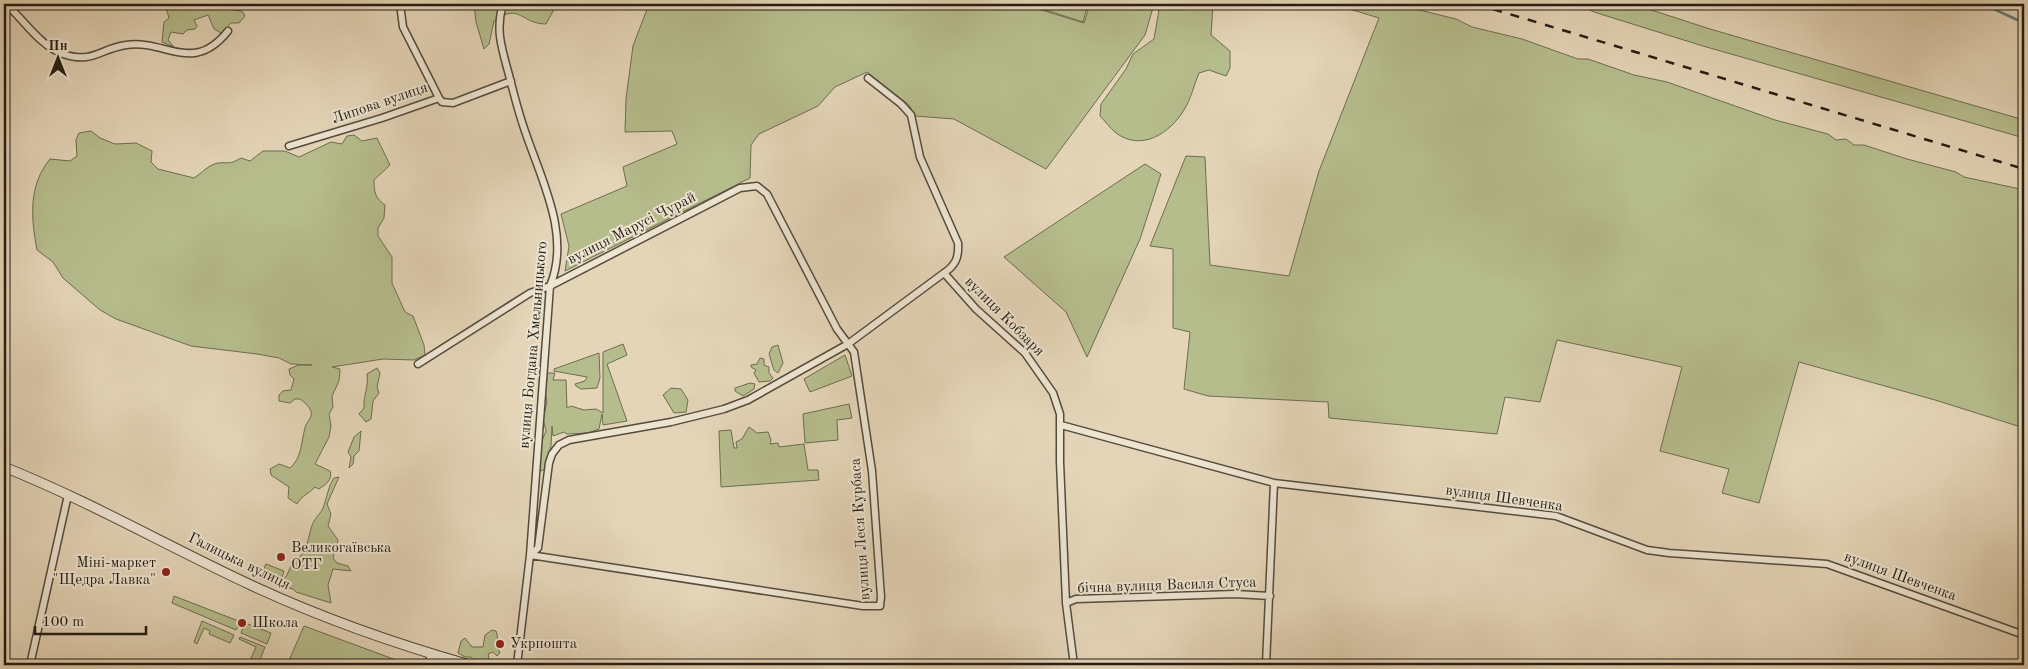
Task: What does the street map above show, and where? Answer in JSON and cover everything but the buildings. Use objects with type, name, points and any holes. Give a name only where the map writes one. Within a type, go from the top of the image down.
[{"type":"street","points":[[6,4],[48,46],[62,54],[76,57],[90,58],[126,45],[146,45],[182,54],[195,53],[219,43],[228,31]]},
{"type":"street","name":"Липова вулиця","points":[[290,146],[382,118],[439,98],[403,27],[400,4]]},
{"type":"street","name":"вулиця Богдана Хмельницького","points":[[504,4],[498,30],[526,135],[548,196],[554,226],[557,257],[555,274],[550,286],[530,555],[516,665]]},
{"type":"street","name":"вулиця Кобзаря","points":[[868,78],[890,94],[911,115],[920,157],[958,243],[959,255],[953,267],[944,273],[976,309],[1025,353],[1053,392],[1061,424],[1060,462],[1066,603],[1074,665]]},
{"type":"street","points":[[439,98],[442,102],[453,104],[511,81]]},
{"type":"street","name":"вулиця Марусі Чурай","points":[[418,364],[530,293],[550,286],[740,188],[757,186]]},
{"type":"street","name":"вулиця Леся Курбаса","points":[[530,555],[863,606],[880,606],[881,597],[872,471],[854,352],[832,320],[767,194],[757,186]]},
{"type":"street","points":[[530,555],[538,548],[549,463],[552,454],[559,445],[585,436],[671,422],[724,409],[748,400],[782,383],[848,344],[944,273]]},
{"type":"street","name":"вулиця Шевченка","points":[[1061,424],[1274,483],[1328,491],[1548,515],[1648,550],[1827,564],[2024,636]]},
{"type":"street","name":"Галицька вулиця","points":[[4,467],[68,495],[278,597],[431,654],[470,665]]},
{"type":"street","points":[[1266,665],[1274,483]]},
{"type":"street","points":[[30,665],[68,495]]},
{"type":"street","name":"бічна вулиця Василя Стуса","points":[[1066,603],[1076,599],[1235,594],[1270,596]]},
{"type":"street","points":[[428,665],[431,654]]},
{"type":"green space","points":[[165,4],[230,4],[233,10],[242,11],[245,16],[239,23],[231,23],[221,33],[214,29],[208,15],[194,20],[197,26],[195,29],[187,30],[183,34],[171,32],[168,40],[174,47],[162,42],[164,22],[169,18]]},
{"type":"green space","points":[[474,4],[557,4],[546,24],[531,21],[520,15],[510,13],[494,21],[489,44],[484,49],[476,22]]},
{"type":"green space","points":[[649,4],[677,6],[678,4],[1022,4],[1084,23],[1090,4],[1154,4],[1145,35],[1046,169],[954,119],[915,116],[909,105],[867,72],[835,87],[818,106],[759,134],[751,145],[750,178],[565,271],[569,246],[561,214],[627,186],[623,167],[677,144],[672,131],[625,132],[626,99],[633,46]]},
{"type":"green space","points":[[1027,4],[1088,4],[1083,22]]},
{"type":"green space","points":[[1160,4],[1213,4],[1211,35],[1230,51],[1230,68],[1226,76],[1209,70],[1199,73],[1191,97],[1171,126],[1154,137],[1136,141],[1116,133],[1112,129],[1100,116],[1101,104],[1126,69],[1133,54],[1154,39]]},
{"type":"green space","points":[[1333,4],[1395,4],[1456,19],[1472,27],[1522,39],[1578,59],[1588,59],[1634,75],[1667,82],[1775,120],[1828,134],[1836,140],[1846,139],[1854,145],[1864,145],[1956,172],[1964,177],[2020,189],[2024,193],[2024,428],[1935,400],[1799,362],[1759,503],[1722,493],[1729,469],[1660,451],[1682,367],[1557,340],[1540,402],[1505,397],[1497,434],[1329,418],[1328,402],[1208,396],[1184,389],[1190,332],[1173,328],[1173,249],[1150,246],[1186,156],[1205,157],[1210,265],[1289,276],[1319,171],[1379,18]]},
{"type":"green space","points":[[1575,4],[1633,4],[1710,29],[2024,120],[2024,138],[1703,46],[1597,13]]},
{"type":"green space","points":[[91,131],[100,138],[115,144],[136,143],[152,151],[151,162],[158,169],[194,178],[214,164],[232,162],[241,158],[250,161],[263,151],[285,151],[299,157],[331,142],[342,144],[347,136],[354,135],[362,141],[377,138],[390,165],[374,180],[376,194],[385,205],[384,218],[378,228],[378,236],[392,257],[392,283],[405,312],[413,316],[424,345],[425,355],[414,360],[383,359],[332,367],[340,369],[339,381],[332,396],[333,407],[329,414],[331,426],[329,437],[315,464],[330,471],[331,477],[319,489],[315,487],[297,504],[288,498],[289,487],[271,475],[270,469],[279,464],[290,468],[297,460],[311,411],[300,399],[295,399],[290,403],[279,401],[279,395],[283,391],[291,390],[294,379],[290,375],[289,369],[299,365],[312,365],[291,364],[279,358],[257,354],[191,346],[116,319],[100,310],[63,278],[53,262],[37,250],[33,226],[33,203],[38,180],[50,159],[70,161],[77,156],[76,140],[79,133]]},
{"type":"green space","points":[[1145,164],[1161,174],[1140,239],[1087,357],[1066,312],[1004,257]]},
{"type":"green space","points":[[623,344],[627,355],[607,364],[627,421],[603,425],[602,414],[599,429],[588,433],[567,434],[564,432],[553,436],[552,426],[551,446],[545,469],[541,471],[538,467],[541,443],[546,431],[543,419],[547,402],[544,387],[547,380],[546,373],[555,373],[553,380],[566,380],[567,408],[571,406],[584,410],[596,409],[603,413],[603,352]]},
{"type":"green space","points":[[778,345],[783,363],[778,373],[774,370],[769,354],[772,347]]},
{"type":"green space","points":[[599,353],[600,378],[597,388],[581,389],[575,384],[585,381],[587,377],[554,371],[554,369]]},
{"type":"green space","points":[[845,355],[852,376],[810,392],[804,379]]},
{"type":"green space","points":[[760,358],[764,359],[764,365],[769,367],[769,373],[773,378],[770,381],[759,382],[754,373],[756,370],[751,367],[751,365],[757,364]]},
{"type":"green space","points":[[377,368],[380,373],[377,387],[379,393],[373,401],[371,419],[366,422],[359,414],[364,408],[367,374]]},
{"type":"green space","points":[[750,383],[755,384],[754,389],[743,396],[735,391],[735,388]]},
{"type":"green space","points":[[671,388],[681,389],[688,400],[686,412],[674,413],[663,395]]},
{"type":"green space","points":[[849,404],[852,418],[837,420],[838,440],[805,443],[803,414]]},
{"type":"green space","points":[[749,427],[757,433],[768,432],[771,440],[770,444],[778,443],[779,447],[804,444],[808,470],[818,470],[819,480],[721,487],[719,431],[731,430],[734,448],[737,448],[736,442],[742,439]]},
{"type":"green space","points":[[361,431],[359,451],[354,456],[353,464],[349,468],[351,457],[348,452],[354,437]]},
{"type":"green space","points":[[339,477],[327,504],[331,514],[328,526],[338,540],[333,558],[337,563],[348,566],[351,571],[333,569],[328,585],[331,603],[296,592],[293,589],[282,587],[281,582],[287,575],[293,561],[305,549],[314,521],[323,508],[330,485],[334,478]]},
{"type":"green space","points":[[266,564],[284,571],[279,586],[260,578]]},
{"type":"green space","points":[[174,596],[241,622],[236,630],[172,603]]},
{"type":"green space","points":[[202,621],[234,635],[230,643],[209,634],[210,631],[204,628],[197,644],[194,642]]},
{"type":"green space","points":[[245,623],[271,633],[267,644],[241,633]]},
{"type":"green space","points":[[304,626],[407,664],[287,665]]},
{"type":"green space","points":[[492,630],[496,631],[500,653],[497,656],[493,652],[488,654],[490,662],[486,665],[478,665],[471,657],[465,657],[458,653],[461,641],[465,638],[472,647],[483,647],[485,635]]},
{"type":"green space","points":[[240,637],[265,647],[258,665],[248,665],[256,647],[239,639]]},
{"type":"waterway","points":[[1983,4],[2024,23]]},
{"type":"railway","points":[[1476,4],[2024,169]]},
{"type":"place","name":"Великогаївська ОТГ","points":[[281,557]]},
{"type":"place","name":"Міні-маркет \"Щедра Лавка\"","points":[[166,572]]},
{"type":"place","name":"Школа","points":[[242,623]]},
{"type":"place","name":"Укрпошта","points":[[500,644]]}]
